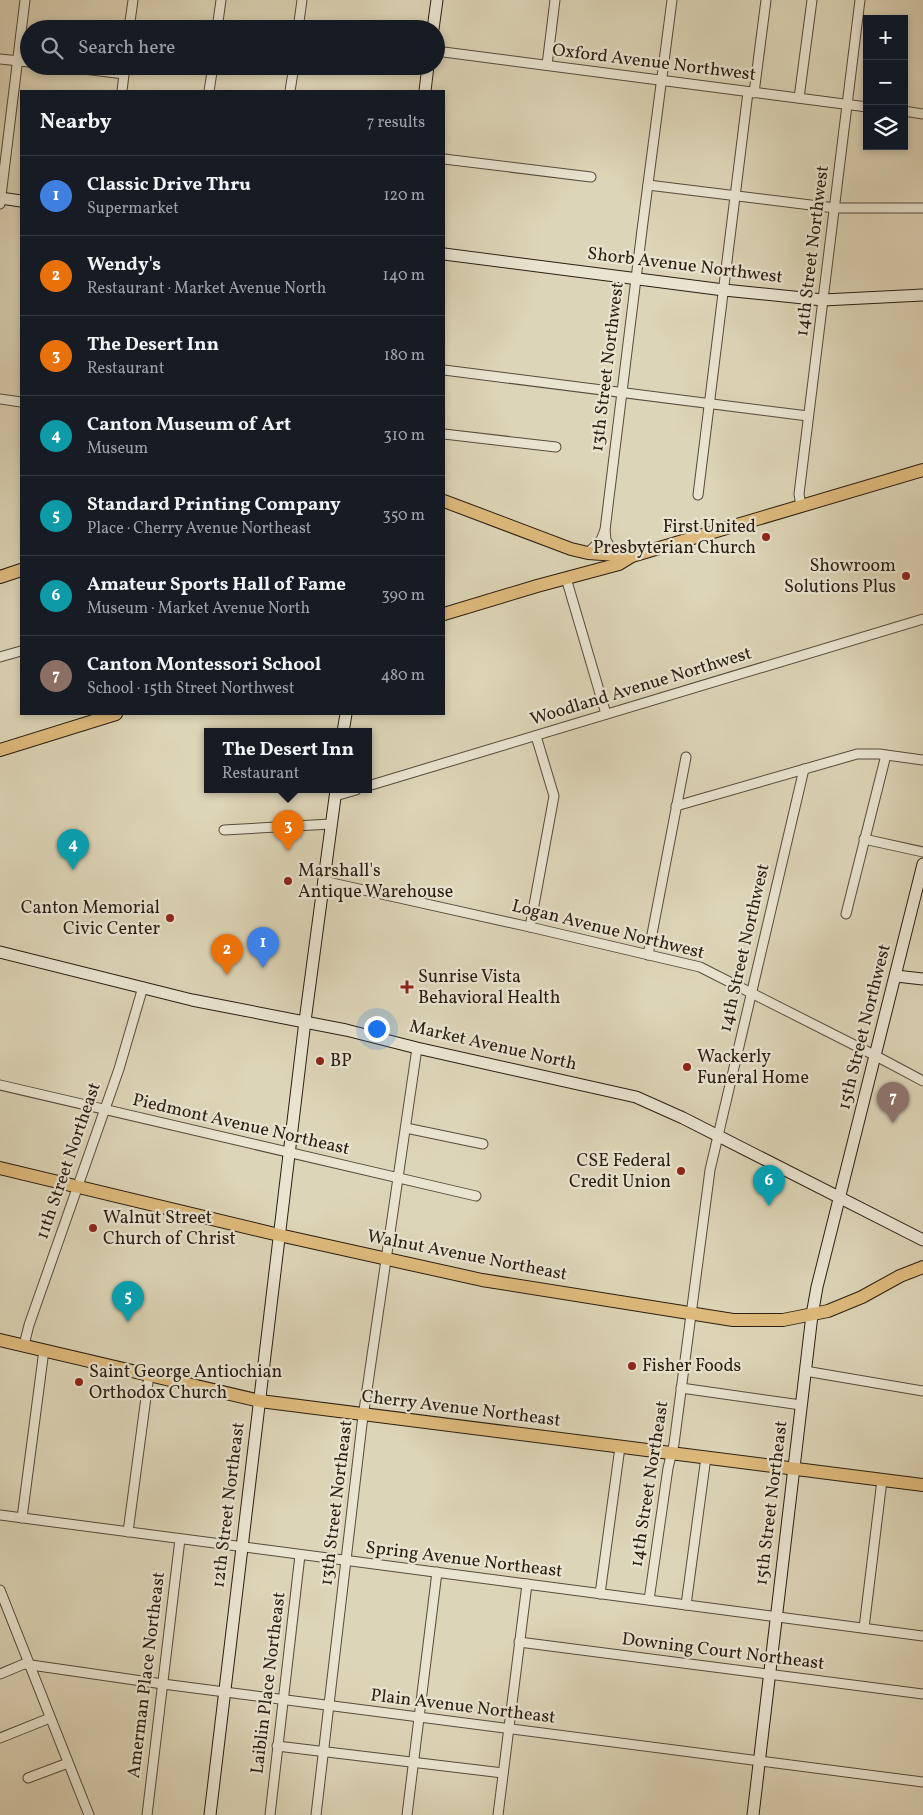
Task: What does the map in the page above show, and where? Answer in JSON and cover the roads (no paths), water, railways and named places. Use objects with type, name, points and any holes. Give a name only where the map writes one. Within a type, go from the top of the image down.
[{"type":"main road","points":[[445,614],[619,564],[632,556],[923,470]]},
{"type":"main road","points":[[445,501],[555,544],[588,553],[632,556]]},
{"type":"main road","points":[[0,577],[20,570]]},
{"type":"main road","points":[[0,750],[113,715]]},
{"type":"main road","name":"Walnut Avenue Northeast","points":[[0,1168],[279,1235],[508,1285],[690,1314],[750,1321],[784,1320],[828,1311],[857,1299],[923,1266]]},
{"type":"main road","name":"Cherry Avenue Northeast","points":[[0,1340],[260,1401],[923,1485]]},
{"type":"street","points":[[23,20],[25,0]]},
{"type":"street","points":[[130,20],[133,0]]},
{"type":"street","points":[[218,20],[221,0]]},
{"type":"street","points":[[299,20],[302,0]]},
{"type":"street","points":[[434,20],[437,0]]},
{"type":"street","points":[[547,65],[555,0]]},
{"type":"street","name":"13th Street Northwest","points":[[614,555],[606,540],[605,530],[672,0]]},
{"type":"street","points":[[698,495],[735,195],[766,0]]},
{"type":"street","points":[[799,98],[812,0]]},
{"type":"street","name":"14th Street Northwest","points":[[800,506],[798,494],[860,0]]},
{"type":"street","points":[[20,44],[0,200],[20,200]]},
{"type":"street","name":"Oxford Avenue Northwest","points":[[445,52],[863,106]]},
{"type":"street","points":[[0,59],[18,61]]},
{"type":"street","points":[[122,90],[124,75]]},
{"type":"street","points":[[209,90],[212,75]]},
{"type":"street","points":[[290,90],[293,75]]},
{"type":"street","points":[[425,90],[427,75]]},
{"type":"street","points":[[908,112],[923,114]]},
{"type":"street","points":[[445,158],[591,177]]},
{"type":"street","points":[[648,184],[835,208],[923,208]]},
{"type":"street","name":"Shorb Avenue Northwest","points":[[445,254],[724,290],[823,300],[923,295]]},
{"type":"street","points":[[445,370],[808,416]]},
{"type":"street","points":[[0,399],[20,402]]},
{"type":"street","points":[[445,434],[556,447]]},
{"type":"street","name":"13th Street Northwest","points":[[588,553],[601,540],[605,530]]},
{"type":"street","points":[[566,578],[606,714]]},
{"type":"street","name":"Woodland Avenue Northwest","points":[[372,785],[923,619]]},
{"type":"street","points":[[0,657],[20,651]]},
{"type":"street","points":[[344,728],[346,715]]},
{"type":"street","points":[[530,927],[554,796],[536,736]]},
{"type":"street","points":[[676,806],[858,754],[886,755],[923,760]]},
{"type":"street","points":[[846,914],[886,755]]},
{"type":"street","points":[[648,954],[686,757]]},
{"type":"street","name":"14th Street Northwest","points":[[718,1135],[804,769]]},
{"type":"street","name":"12th Street Northeast","points":[[210,1815],[305,1021],[335,793]]},
{"type":"street","points":[[224,830],[331,824]]},
{"type":"street","points":[[864,839],[923,852]]},
{"type":"street","name":"15th Street Northwest","points":[[840,1197],[923,868]]},
{"type":"street","name":"Logan Avenue Northwest","points":[[323,881],[648,954],[700,968],[923,1081]]},
{"type":"street","name":"Market Avenue North","points":[[0,952],[198,1001],[356,1032],[417,1048],[623,1094],[657,1105],[923,1240]]},
{"type":"street","points":[[896,976],[923,979]]},
{"type":"street","name":"11th Street Northeast","points":[[24,1345],[29,1325],[104,1110],[143,987]]},
{"type":"street","name":"13th Street Northeast","points":[[316,1815],[364,1414],[417,1048]]},
{"type":"street","name":"Piedmont Avenue Northeast","points":[[0,1085],[476,1196]]},
{"type":"street","points":[[406,1128],[483,1144]]},
{"type":"street","name":"14th Street Northeast","points":[[649,1600],[668,1468],[674,1444],[710,1170],[718,1135]]},
{"type":"street","name":"15th Street Northeast","points":[[753,1815],[812,1315],[817,1287],[840,1197]]},
{"type":"street","points":[[22,1518],[44,1350]]},
{"type":"street","points":[[805,1371],[923,1391]]},
{"type":"street","points":[[128,1532],[149,1375]]},
{"type":"street","points":[[681,1388],[801,1404]]},
{"type":"street","points":[[600,1594],[620,1446]]},
{"type":"street","points":[[686,1605],[706,1457]]},
{"type":"street","points":[[864,1628],[882,1480]]},
{"type":"street","name":"Spring Avenue Northeast","points":[[0,1515],[923,1636]]},
{"type":"street","name":"Amerman Place Northeast","points":[[147,1815],[180,1539]]},
{"type":"street","name":"Laiblin Place Northeast","points":[[270,1815],[300,1555]]},
{"type":"street","points":[[407,1815],[437,1572]]},
{"type":"street","points":[[500,1815],[508,1729],[527,1584]]},
{"type":"street","points":[[0,1590],[89,1815]]},
{"type":"street","name":"Downing Court Northeast","points":[[519,1642],[923,1694]]},
{"type":"street","name":"Plain Avenue Northeast","points":[[0,1674],[24,1664],[419,1718],[923,1782]]},
{"type":"street","points":[[0,1738],[50,1718]]},
{"type":"street","points":[[277,1746],[503,1773]]},
{"type":"street","points":[[28,1778],[68,1763]]},
{"type":"place","name":"First United Presbyterian Church","points":[[766,537]]},
{"type":"place","name":"Showroom Solutions Plus","points":[[906,576]]},
{"type":"place","name":"The Desert Inn","points":[[288,851]]},
{"type":"place","name":"Canton Museum of Art","points":[[73,870]]},
{"type":"place","name":"Marshall's Antique Warehouse","points":[[288,881]]},
{"type":"place","name":"Canton Memorial Civic Center","points":[[170,918]]},
{"type":"place","name":"Classic Drive Thru","points":[[263,968]]},
{"type":"place","name":"Wendy's","points":[[227,975]]},
{"type":"place","name":"Sunrise Vista Behavioral Health","points":[[407,987]]},
{"type":"place","name":"BP","points":[[320,1061]]},
{"type":"place","name":"Wackerly Funeral Home","points":[[687,1067]]},
{"type":"place","name":"Canton Montessori School","points":[[893,1123]]},
{"type":"place","name":"CSE Federal Credit Union","points":[[681,1171]]},
{"type":"place","name":"Amateur Sports Hall of Fame","points":[[769,1206]]},
{"type":"place","name":"Walnut Street Church of Christ","points":[[93,1228]]},
{"type":"place","name":"Standard Printing Company","points":[[128,1322]]},
{"type":"place","name":"Fisher Foods","points":[[632,1366]]},
{"type":"place","name":"Saint George Antiochian Orthodox Church","points":[[79,1382]]}]
